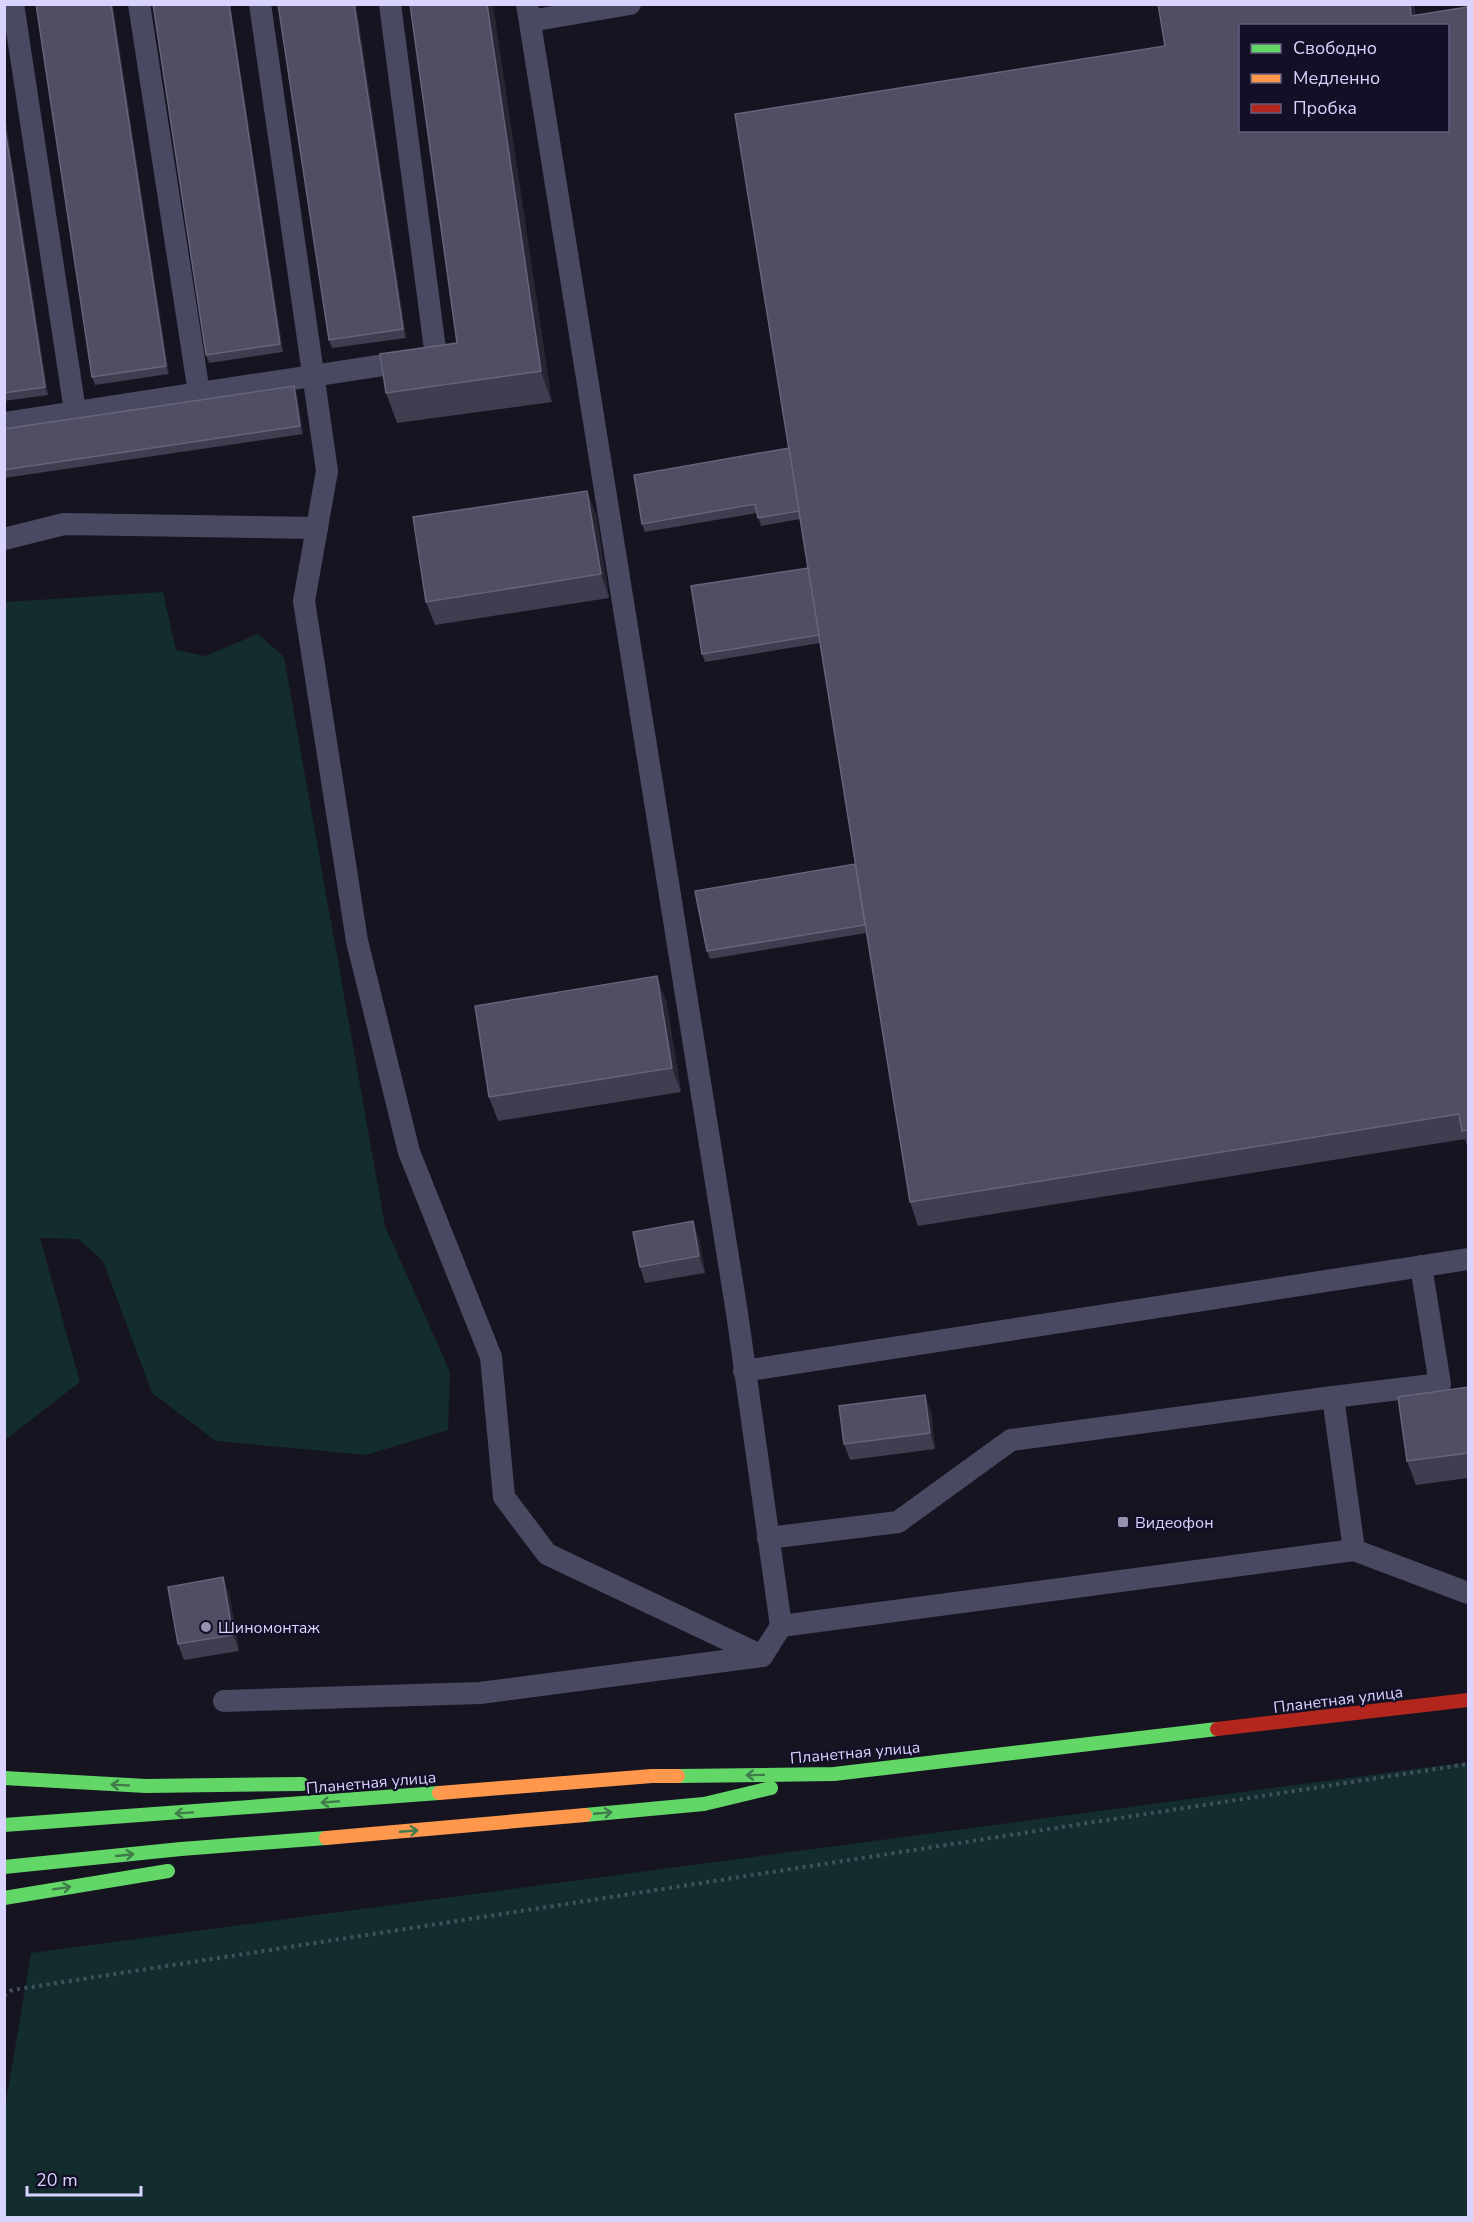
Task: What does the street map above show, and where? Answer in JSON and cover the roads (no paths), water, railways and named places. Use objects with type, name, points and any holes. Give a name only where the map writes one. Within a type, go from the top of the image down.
[{"type":"main road","name":"Планетная улица","points":[[4,1825],[243,1809],[652,1776],[834,1774],[1468,1700]]},
{"type":"main road","points":[[4,1867],[181,1849],[704,1804],[834,1774]]},
{"type":"main road","points":[[405,1782],[652,1776]]},
{"type":"main road","points":[[4,1778],[146,1786],[312,1784]]},
{"type":"main road","points":[[235,1859],[367,1834]]},
{"type":"main road","points":[[4,1898],[181,1869]]},
{"type":"lane","points":[[13,4],[75,411]]},
{"type":"lane","points":[[138,4],[199,393]]},
{"type":"lane","points":[[260,4],[327,471],[304,601],[357,941],[409,1152],[491,1357],[504,1497],[547,1554],[762,1656]]},
{"type":"lane","points":[[4,423],[436,357],[390,4]]},
{"type":"lane","points":[[630,4],[528,13],[735,1302],[781,1626],[762,1656]]},
{"type":"lane","points":[[4,539],[64,524],[317,528]]},
{"type":"lane","points":[[744,1371],[1468,1259]]},
{"type":"lane","points":[[768,1538],[898,1522],[1011,1440],[1440,1384],[1421,1266]]},
{"type":"lane","points":[[1333,1397],[1354,1550]]},
{"type":"lane","points":[[781,1626],[1354,1550],[1468,1593]]},
{"type":"lane","points":[[224,1701],[480,1693],[762,1656]]},
{"type":"place","name":"Видеофон","points":[[1123,1522]]},
{"type":"place","name":"Шиномонтаж","points":[[206,1627]]}]
